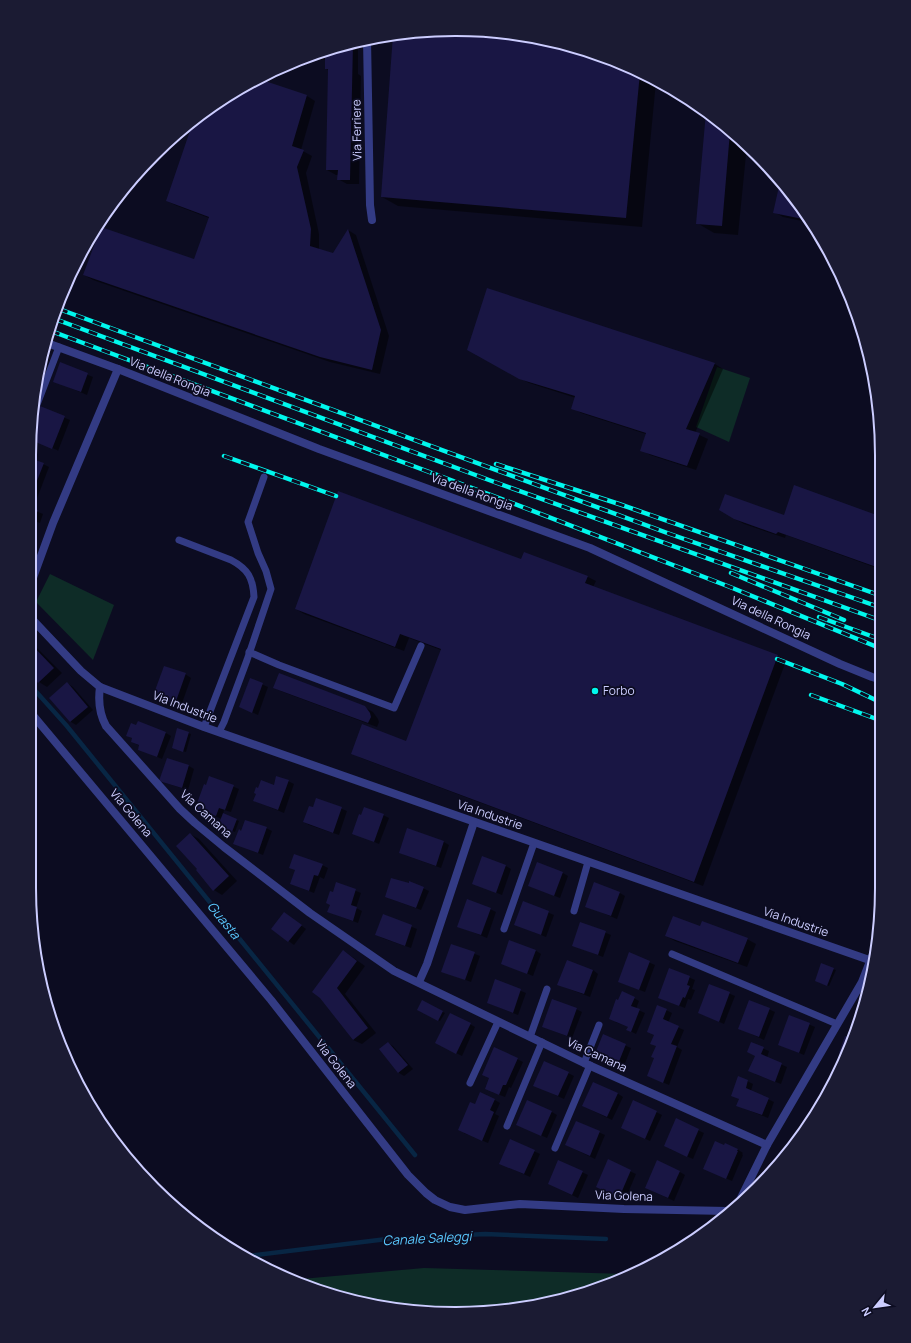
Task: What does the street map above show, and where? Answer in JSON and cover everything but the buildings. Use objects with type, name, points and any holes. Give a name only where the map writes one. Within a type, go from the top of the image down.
[{"type":"street","name":"Via Ferriere","points":[[367,46],[370,197],[372,220]]},
{"type":"street","name":"Via della Rongia","points":[[51,344],[118,369],[319,449],[590,548],[840,664],[875,679]]},
{"type":"street","points":[[36,570],[53,523],[118,369]]},
{"type":"street","points":[[36,623],[81,671],[100,687]]},
{"type":"street","name":"Via Industrie","points":[[100,687],[204,727],[868,959]]},
{"type":"street","name":"Via Camana","points":[[100,687],[98,704],[102,719],[106,726],[180,809],[224,847],[322,921],[394,971],[587,1064],[767,1145]]},
{"type":"street","name":"Via Golena","points":[[36,719],[271,1000],[408,1176],[430,1196],[450,1207],[465,1210],[507,1204],[527,1204],[624,1209],[722,1211]]},
{"type":"street","points":[[419,982],[427,964],[474,822]]},
{"type":"street","points":[[744,1191],[767,1145],[866,975]]},
{"type":"lane","points":[[41,394],[59,347]]},
{"type":"lane","points":[[219,732],[224,722],[271,589],[248,522],[264,477]]},
{"type":"lane","points":[[179,540],[239,564],[246,570],[253,584],[254,597],[204,727]]},
{"type":"lane","points":[[249,652],[279,665],[394,708],[421,646]]},
{"type":"lane","points":[[504,929],[534,843]]},
{"type":"lane","points":[[574,911],[588,862]]},
{"type":"lane","points":[[672,954],[838,1024]]},
{"type":"lane","points":[[530,1037],[547,989]]},
{"type":"lane","points":[[470,1083],[498,1022]]},
{"type":"lane","points":[[555,1148],[600,1025]]},
{"type":"lane","points":[[507,1126],[542,1042]]},
{"type":"green space","points":[[717,367],[750,378],[729,442],[696,427]]},
{"type":"green space","points":[[50,574],[114,605],[93,660],[36,602]]},
{"type":"green space","points":[[424,1268],[619,1274],[590,1285],[537,1299],[483,1306],[456,1307],[428,1306],[374,1299],[347,1293],[305,1279]]},
{"type":"waterway","name":"Guasta","points":[[36,692],[66,725],[415,1155]]},
{"type":"waterway","name":"Canale Saleggi","points":[[254,1255],[387,1239],[485,1234],[606,1239]]},
{"type":"railway","points":[[62,310],[670,534],[875,606]]},
{"type":"railway","points":[[58,320],[489,480],[875,618]]},
{"type":"railway","points":[[55,332],[507,501],[730,587],[875,646]]},
{"type":"railway","points":[[224,456],[336,496]]},
{"type":"railway","points":[[496,464],[619,504],[875,594]]},
{"type":"railway","points":[[731,573],[844,620]]},
{"type":"railway","points":[[819,617],[875,637]]},
{"type":"railway","points":[[777,659],[842,684],[875,700]]},
{"type":"railway","points":[[811,695],[875,718]]},
{"type":"place","name":"Forbo","points":[[595,691]]}]
